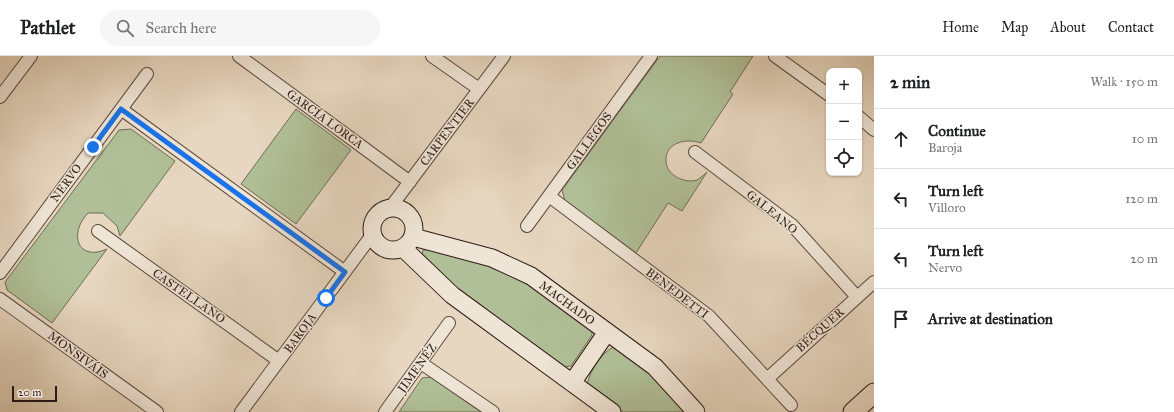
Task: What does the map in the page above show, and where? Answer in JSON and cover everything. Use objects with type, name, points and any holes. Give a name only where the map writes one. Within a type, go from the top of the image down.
[{"type":"main road","points":[[853,412],[874,393]]},
{"type":"street","points":[[0,97],[31,56]]},
{"type":"street","name":"GARCÍA LORCA","points":[[239,56],[410,182]]},
{"type":"street","points":[[432,56],[479,89]]},
{"type":"street","name":"CARPENTIER","points":[[390,208],[504,56]]},
{"type":"street","name":"GALLEGOS","points":[[527,226],[651,56]]},
{"type":"street","points":[[775,56],[826,93]]},
{"type":"street","name":"NERVO","points":[[0,273],[147,74]]},
{"type":"street","points":[[121,109],[345,272]]},
{"type":"street","points":[[862,120],[874,130]]},
{"type":"street","name":"GALEANO","points":[[696,152],[792,225],[857,297]]},
{"type":"street","name":"BENEDETTI","points":[[549,196],[709,316],[791,405]]},
{"type":"street","points":[[390,208],[399,208],[407,212],[412,219],[414,228],[408,242],[388,250],[381,247],[372,235],[373,220],[377,214],[390,208]]},
{"type":"street","name":"CASTELLANO","points":[[98,231],[279,361]]},
{"type":"street","name":"BAROJA","points":[[241,412],[372,235]]},
{"type":"street","points":[[408,242],[452,295],[612,412]]},
{"type":"street","name":"MACHADO","points":[[408,242],[492,258],[531,276],[655,367],[696,412]]},
{"type":"street","name":"BÉCQUER","points":[[767,379],[874,282]]},
{"type":"street","name":"MONSIVÁIS","points":[[0,299],[156,412]]},
{"type":"street","name":"JIMENÉZ","points":[[385,412],[450,323]]},
{"type":"street","points":[[572,383],[608,332]]},
{"type":"street","points":[[421,363],[493,412]]},
{"type":"green space","points":[[660,56],[753,56],[730,92],[733,94],[701,143],[684,141],[669,149],[666,161],[667,166],[669,170],[677,177],[687,181],[692,181],[697,180],[707,172],[682,211],[668,203],[636,253],[565,201],[562,190]]},
{"type":"green space","points":[[296,109],[351,150],[296,224],[241,184]]},
{"type":"green space","points":[[131,129],[175,161],[120,236],[117,226],[103,213],[88,213],[78,229],[79,244],[83,249],[89,252],[97,252],[107,249],[52,323],[7,290],[5,282],[119,130]]},
{"type":"green space","points":[[433,249],[487,265],[519,277],[592,329],[592,335],[571,366],[564,367],[459,290],[421,258],[423,250]]},
{"type":"green space","points":[[614,347],[650,372],[686,412],[623,412],[587,386],[590,375],[600,358],[609,349]]},
{"type":"green space","points":[[431,377],[481,412],[399,412],[422,378]]},
{"type":"route","points":[[93,147],[121,109],[345,272],[326,298]]}]
